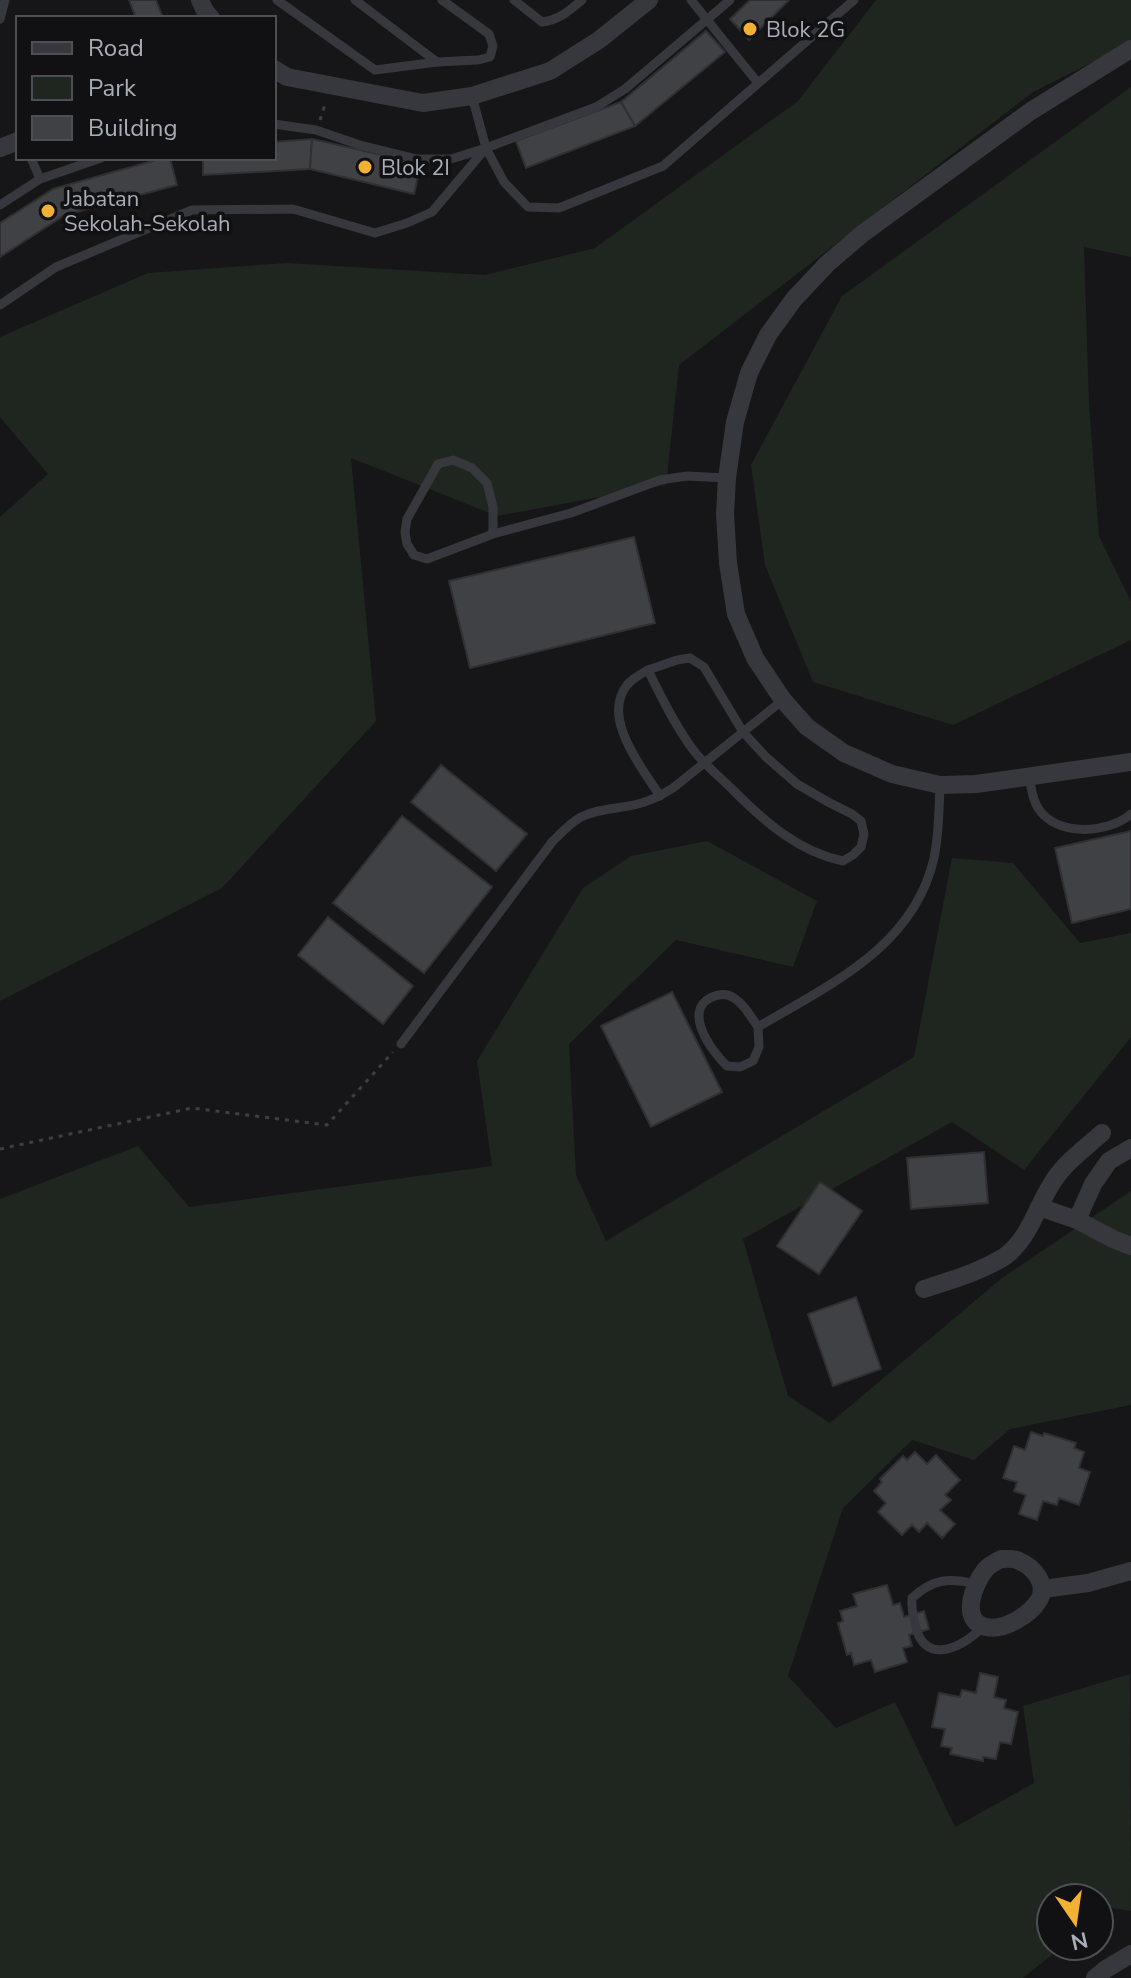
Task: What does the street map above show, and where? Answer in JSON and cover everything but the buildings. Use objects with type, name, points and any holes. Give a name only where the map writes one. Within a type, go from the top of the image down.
[{"type":"street","points":[[276,70],[287,77],[423,103],[472,96],[550,71],[599,40],[649,0]]},
{"type":"street","points":[[1131,49],[1031,111],[862,234],[827,264],[794,299],[768,335],[749,373],[735,422],[725,514],[736,614],[755,658],[783,700],[807,727],[844,753],[892,774],[940,785],[976,784],[1131,762]]},
{"type":"street","points":[[924,1289],[978,1270],[1005,1256],[1024,1237],[1054,1180],[1102,1133]]},
{"type":"street","points":[[1077,1220],[1093,1184],[1109,1161],[1131,1148]]},
{"type":"street","points":[[1039,1207],[1077,1220],[1131,1246]]},
{"type":"street","points":[[1001,1559],[1017,1559],[1032,1568],[1040,1578],[1043,1589],[1039,1600],[1029,1611],[996,1628],[983,1627],[974,1620],[971,1598],[976,1584],[987,1567],[1001,1559]]},
{"type":"street","points":[[1043,1589],[1088,1583],[1131,1571]]},
{"type":"street","points":[[1095,1978],[1131,1954]]},
{"type":"lane","points":[[0,19],[5,0]]},
{"type":"lane","points":[[277,0],[375,70],[490,57],[493,46],[489,34],[442,0]]},
{"type":"lane","points":[[355,0],[437,62]]},
{"type":"lane","points":[[514,0],[542,22],[553,21],[582,0]]},
{"type":"lane","points":[[691,0],[758,83]]},
{"type":"lane","points":[[276,124],[316,130],[417,159],[451,159],[596,107],[625,89],[730,0]]},
{"type":"lane","points":[[472,96],[486,148],[504,182],[528,207],[559,208],[663,166],[854,0]]},
{"type":"lane","points":[[375,70],[375,94]]},
{"type":"lane","points":[[0,305],[56,267],[192,210],[293,209],[375,233],[407,223],[432,212],[486,148]]},
{"type":"lane","points":[[32,160],[40,179]]},
{"type":"lane","points":[[0,205],[40,179],[95,160]]},
{"type":"lane","points":[[493,534],[493,507],[487,483],[472,468],[453,460],[438,464],[407,519],[405,532],[407,544],[414,555],[427,559],[493,534],[571,513],[660,480],[687,476],[727,478]]},
{"type":"lane","points":[[648,670],[692,749],[759,817],[809,849],[843,861],[861,847],[864,834],[861,821],[797,784],[766,757],[743,732],[704,667],[690,658],[648,670],[636,677],[626,687],[620,701],[619,717],[624,736],[660,796]]},
{"type":"lane","points":[[401,1044],[564,829],[580,818],[601,810],[638,804],[660,796],[705,764],[783,700]]},
{"type":"lane","points":[[1029,776],[1036,806],[1048,820],[1065,827],[1086,830],[1122,822],[1131,814]]},
{"type":"lane","points":[[758,1027],[843,977],[880,950],[902,925],[922,894],[933,859],[940,785]]},
{"type":"lane","points":[[718,994],[732,996],[758,1027],[759,1047],[753,1061],[740,1067],[727,1066],[705,1035],[698,1012],[704,1001],[718,994]]},
{"type":"lane","points":[[976,1584],[953,1579],[936,1582],[912,1598],[911,1606],[917,1636],[933,1649],[946,1650],[961,1645],[983,1627]]},
{"type":"path","points":[[316,130],[330,86]]},
{"type":"path","points":[[0,1149],[192,1108],[327,1125],[401,1044]]},
{"type":"green space","points":[[876,0],[1131,0],[1131,43],[1033,92],[679,365],[666,485],[497,516],[351,458],[376,721],[222,888],[0,1001],[0,517],[48,474],[0,417],[0,337],[148,273],[287,263],[485,275],[595,248],[798,101]]},
{"type":"green space","points":[[1131,87],[1131,257],[1084,247],[1089,404],[1099,536],[1131,602],[1131,640],[953,725],[813,682],[765,565],[751,465],[842,296]]},
{"type":"green space","points":[[707,841],[817,901],[793,967],[676,940],[569,1044],[576,1175],[606,1241],[914,1057],[952,858],[1013,863],[1080,943],[1131,933],[1131,1037],[1024,1170],[952,1122],[743,1239],[788,1396],[830,1423],[1002,1278],[1131,1191],[1131,1405],[1010,1429],[974,1460],[912,1440],[843,1508],[788,1676],[836,1728],[895,1702],[955,1827],[1034,1783],[1023,1706],[1130,1674],[1131,1911],[1115,1908],[1115,1882],[1035,1882],[1035,1962],[1043,1962],[1023,1978],[0,1978],[0,1199],[138,1146],[189,1207],[492,1166],[477,1061],[583,888],[631,856]]},
{"type":"place","name":"Blok 2G","points":[[750,29]]},
{"type":"place","name":"Blok 2I","points":[[365,167]]},
{"type":"place","name":"Jabatan Sekolah-Sekolah","points":[[48,211]]}]
